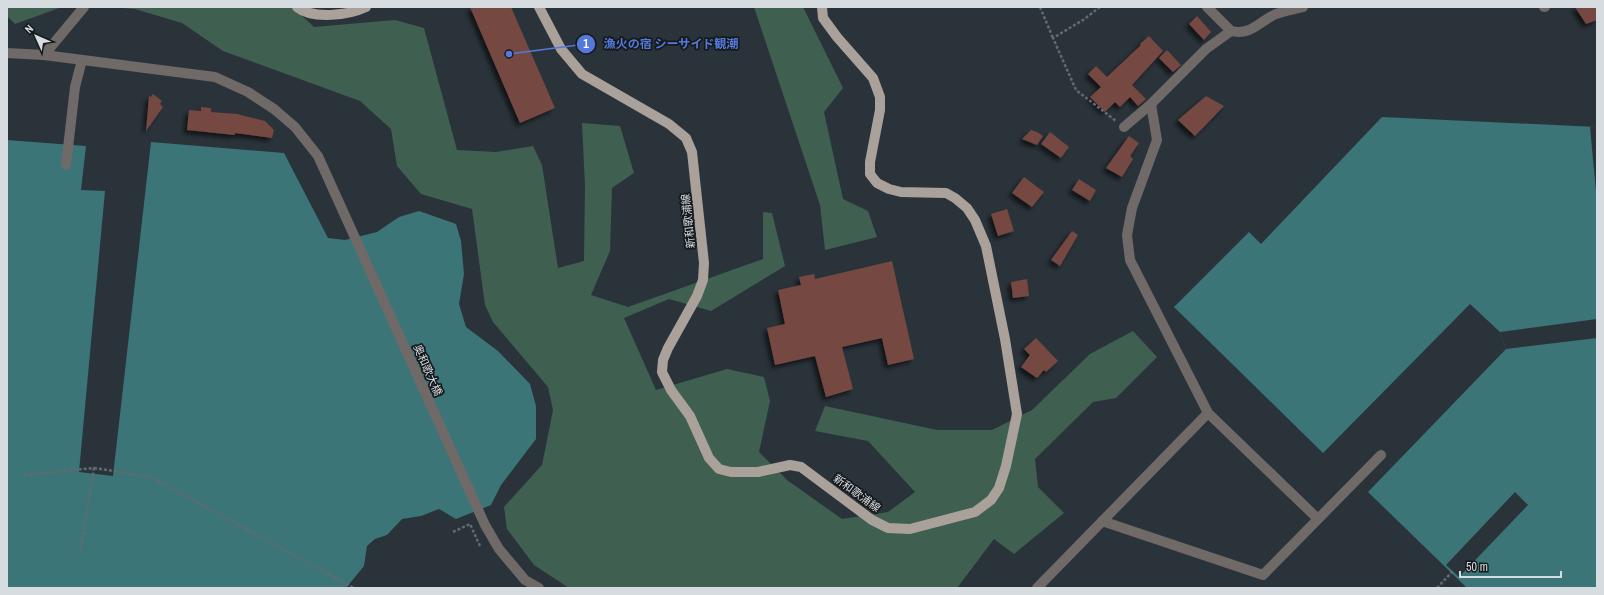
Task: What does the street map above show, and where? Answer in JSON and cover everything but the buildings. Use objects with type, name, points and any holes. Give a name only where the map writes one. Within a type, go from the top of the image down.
[{"type":"main road","points":[[297,7],[302,11],[328,16],[366,7]]},
{"type":"main road","name":"新和歌浦線","points":[[539,7],[561,49],[582,74],[669,124],[686,138],[692,152],[704,264],[704,280],[697,296],[668,348],[663,360],[662,372],[671,390],[690,416],[710,458],[719,469],[731,472],[758,472],[790,465],[801,468],[872,520],[888,528],[910,529],[974,512],[991,500],[999,488],[1006,466],[1017,414],[1005,339],[986,246],[975,220],[967,208],[946,193],[901,192],[889,190],[877,183],[870,174],[870,162],[880,110],[880,97],[873,78],[837,37],[824,18],[822,7]]},
{"type":"street","points":[[44,55],[84,7]]},
{"type":"street","points":[[1207,7],[1231,30],[1240,33],[1259,26],[1275,14],[1303,7]]},
{"type":"street","points":[[1124,127],[1152,104],[1206,49],[1231,30]]},
{"type":"street","name":"奥和歌大橋","points":[[7,53],[44,55],[215,77],[248,92],[274,109],[295,126],[318,156],[485,525],[499,549],[525,580],[539,588]]},
{"type":"street","points":[[66,165],[75,87],[82,60]]},
{"type":"street","points":[[1152,104],[1157,140],[1132,208],[1127,235],[1130,260],[1208,412],[1316,518]]},
{"type":"street","points":[[1037,588],[1208,412]]},
{"type":"street","points":[[1102,521],[1263,574],[1316,518],[1381,455]]},
{"type":"path","points":[[1040,7],[1076,90],[1124,127]]},
{"type":"path","points":[[1053,38],[1083,20],[1100,7]]},
{"type":"path","points":[[80,554],[94,468]]},
{"type":"path","points":[[24,475],[94,468],[151,477],[354,588]]},
{"type":"path","points":[[453,532],[470,524],[480,546]]},
{"type":"path","points":[[1437,588],[1453,571]]},
{"type":"shaded area","points":[[7,7],[62,7],[15,24],[7,16]]},
{"type":"shaded area","points":[[111,7],[292,7],[314,27],[395,20],[424,28],[457,150],[496,152],[533,146],[542,165],[558,268],[584,261],[585,186],[582,123],[620,126],[634,173],[612,188],[610,251],[591,295],[628,307],[763,259],[763,212],[772,213],[785,266],[711,311],[669,299],[624,318],[656,390],[727,369],[764,377],[770,401],[759,452],[787,480],[842,519],[888,512],[915,492],[868,441],[815,431],[825,406],[937,430],[992,430],[1032,410],[1090,354],[1133,331],[1157,357],[1116,398],[1093,402],[1035,459],[1038,487],[1064,513],[1014,554],[994,539],[957,588],[569,588],[534,565],[507,529],[504,507],[542,465],[553,410],[548,387],[493,322],[485,305],[472,209],[421,194],[397,166],[391,129],[360,101],[223,51],[182,23],[135,9]]},
{"type":"shaded area","points":[[754,7],[803,7],[843,88],[824,112],[843,199],[868,211],[877,237],[825,250],[820,205]]},
{"type":"shaded area","points":[[1382,117],[1597,127],[1597,588],[1467,588],[1368,492],[1506,349],[1500,332],[1470,304],[1323,453],[1174,307],[1249,232],[1261,244]]},
{"type":"shaded area","points":[[7,140],[86,146],[81,190],[105,191],[79,472],[113,476],[151,142],[284,153],[328,238],[345,240],[377,232],[399,217],[419,211],[456,224],[461,241],[464,274],[459,304],[466,327],[498,351],[530,384],[536,406],[536,439],[501,485],[491,505],[456,519],[439,509],[421,516],[402,519],[387,535],[375,539],[367,546],[364,566],[346,588],[7,588]]},
{"type":"pier","points":[[1590,127],[1597,127],[1597,202]]},
{"type":"pier","points":[[1597,319],[1597,338],[1506,349],[1500,332]]},
{"type":"pier","points":[[1515,492],[1528,505],[1459,577],[1446,565]]},
{"type":"place","name":"漁火の宿 シーサイド観潮","points":[[509,54]]}]
